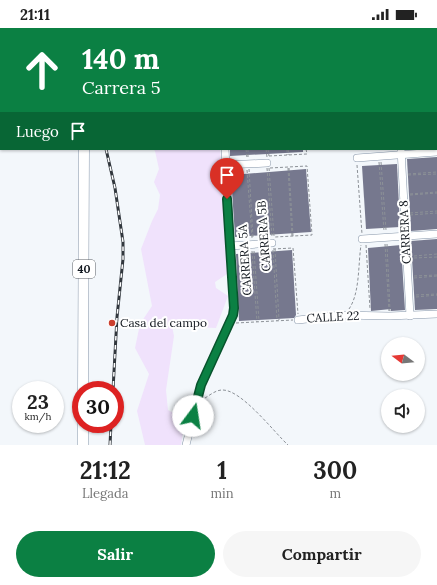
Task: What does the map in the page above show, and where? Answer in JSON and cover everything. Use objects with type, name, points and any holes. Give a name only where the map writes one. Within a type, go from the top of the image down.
[{"type":"highway","name":"40","points":[[84,150],[84,381]]},
{"type":"highway","points":[[83,433],[83,445]]},
{"type":"street","points":[[186,445],[201,385],[230,321],[234,308],[225,150]]},
{"type":"street","points":[[357,158],[401,151],[437,152]]},
{"type":"street","name":"CARRERA 8","points":[[401,151],[410,316]]},
{"type":"street","points":[[226,165],[248,164],[268,160]]},
{"type":"street","points":[[364,242],[405,236],[437,234]]},
{"type":"street","points":[[230,246],[273,241]]},
{"type":"street","name":"CALLE 22","points":[[298,320],[341,315],[410,316],[437,314]]},
{"type":"path","name":"CARRERA 5A","points":[[247,150],[258,322]]},
{"type":"path","name":"CARRERA 5B","points":[[267,150],[278,321]]},
{"type":"path","name":"CARRERA 5B","points":[[267,150],[273,241]]},
{"type":"path","points":[[288,150],[288,155]]},
{"type":"path","points":[[306,150],[307,154]]},
{"type":"path","points":[[380,160],[385,231]]},
{"type":"path","points":[[307,166],[312,235]]},
{"type":"path","points":[[288,167],[293,236]]},
{"type":"path","points":[[402,175],[437,173]]},
{"type":"path","points":[[403,195],[437,193]]},
{"type":"path","points":[[404,214],[437,212]]},
{"type":"path","points":[[364,242],[370,314]]},
{"type":"path","points":[[386,243],[390,315]]},
{"type":"path","points":[[293,248],[298,320]]},
{"type":"path","points":[[407,258],[437,256]]},
{"type":"path","points":[[408,277],[437,275]]},
{"type":"path","points":[[409,296],[437,295]]},
{"type":"path","name":"CALLE 22","points":[[230,321],[258,322],[298,320]]},
{"type":"path","points":[[197,402],[220,390],[226,390],[258,412],[288,445]]},
{"type":"shaded area","points":[[154,150],[220,150],[227,274],[215,282],[216,288],[228,296],[216,328],[172,326],[174,336],[166,390],[168,410],[185,419],[181,445],[145,445],[137,411],[149,374],[135,348],[140,324],[152,306],[141,249],[158,209],[160,195],[154,182],[159,169]]},
{"type":"building","points":[[230,150],[303,150],[303,152],[230,156]]},
{"type":"building","points":[[437,157],[437,229],[411,231],[407,159]]},
{"type":"building","points":[[397,164],[400,227],[366,229],[362,166]]},
{"type":"building","points":[[306,169],[311,232],[235,237],[231,175]]},
{"type":"building","points":[[437,239],[437,309],[415,310],[411,241]]},
{"type":"building","points":[[401,245],[405,310],[391,311],[391,309],[371,311],[368,248]]},
{"type":"building","points":[[292,250],[296,315],[294,318],[239,321],[236,254]]},
{"type":"railway","points":[[106,150],[115,188],[123,242],[113,381]]},
{"type":"railway","points":[[110,445],[111,433]]},
{"type":"place","name":"Casa del campo","points":[[112,323]]},
{"type":"route","points":[[193,416],[201,385],[233,315],[234,308],[227,199]]}]
